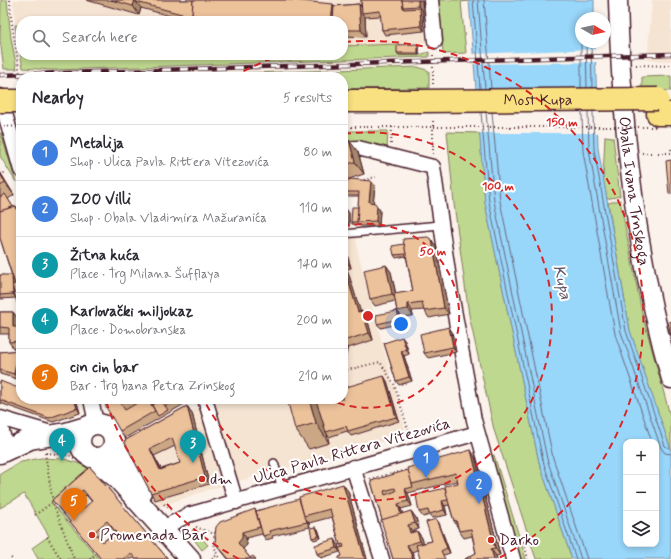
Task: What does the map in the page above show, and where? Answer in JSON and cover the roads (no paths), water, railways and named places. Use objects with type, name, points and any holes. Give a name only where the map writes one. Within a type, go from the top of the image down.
[{"type":"highway","points":[[0,101],[16,101]]},
{"type":"highway","points":[[348,102],[422,114]]},
{"type":"highway","name":"Most Kupa","points":[[422,114],[663,110]]},
{"type":"highway","points":[[348,115],[422,114]]},
{"type":"highway","points":[[0,115],[16,115]]},
{"type":"main road","points":[[81,455],[80,436],[91,425]]},
{"type":"main road","points":[[6,450],[38,437],[60,434],[91,425],[105,425],[109,428],[149,513]]},
{"type":"main road","points":[[81,455],[102,457],[113,448],[114,438]]},
{"type":"main road","points":[[6,450],[68,446],[118,479],[190,559]]},
{"type":"street","points":[[432,0],[436,44]]},
{"type":"street","name":"Obala Ivana Trnskoga","points":[[618,0],[620,65],[628,153],[645,269],[657,331],[671,379]]},
{"type":"street","points":[[0,96],[16,152]]},
{"type":"street","points":[[348,149],[358,148],[433,167],[440,225],[451,293],[477,433],[513,559]]},
{"type":"street","points":[[91,404],[91,425]]},
{"type":"street","points":[[207,404],[236,502]]},
{"type":"street","points":[[0,418],[35,429],[60,434]]},
{"type":"street","points":[[0,424],[6,450]]},
{"type":"street","name":"Ulica Pavla Rittera Vitezovića","points":[[163,528],[188,515],[477,433]]},
{"type":"street","points":[[353,467],[382,559]]},
{"type":"lane","points":[[348,234],[440,225]]},
{"type":"lane","points":[[274,463],[282,488]]},
{"type":"water","name":"Kupa","points":[[469,0],[594,0],[594,12],[575,12],[575,48],[595,48],[598,148],[630,331],[671,450],[671,559],[572,559],[539,462],[485,203]]},
{"type":"railway","points":[[96,72],[671,54]]},
{"type":"railway","points":[[0,75],[16,74]]},
{"type":"place","name":"Karlovački miljokaz","points":[[62,461]]},
{"type":"place","name":"Žitna kuća","points":[[193,463]]},
{"type":"place","name":"Metalija","points":[[426,478]]},
{"type":"place","name":"dm","points":[[202,479]]},
{"type":"place","name":"ZOO Villi","points":[[479,504]]},
{"type":"place","name":"cin cin bar","points":[[74,521]]},
{"type":"place","name":"Promenada Bar","points":[[92,535]]},
{"type":"place","name":"Darko","points":[[491,540]]}]
